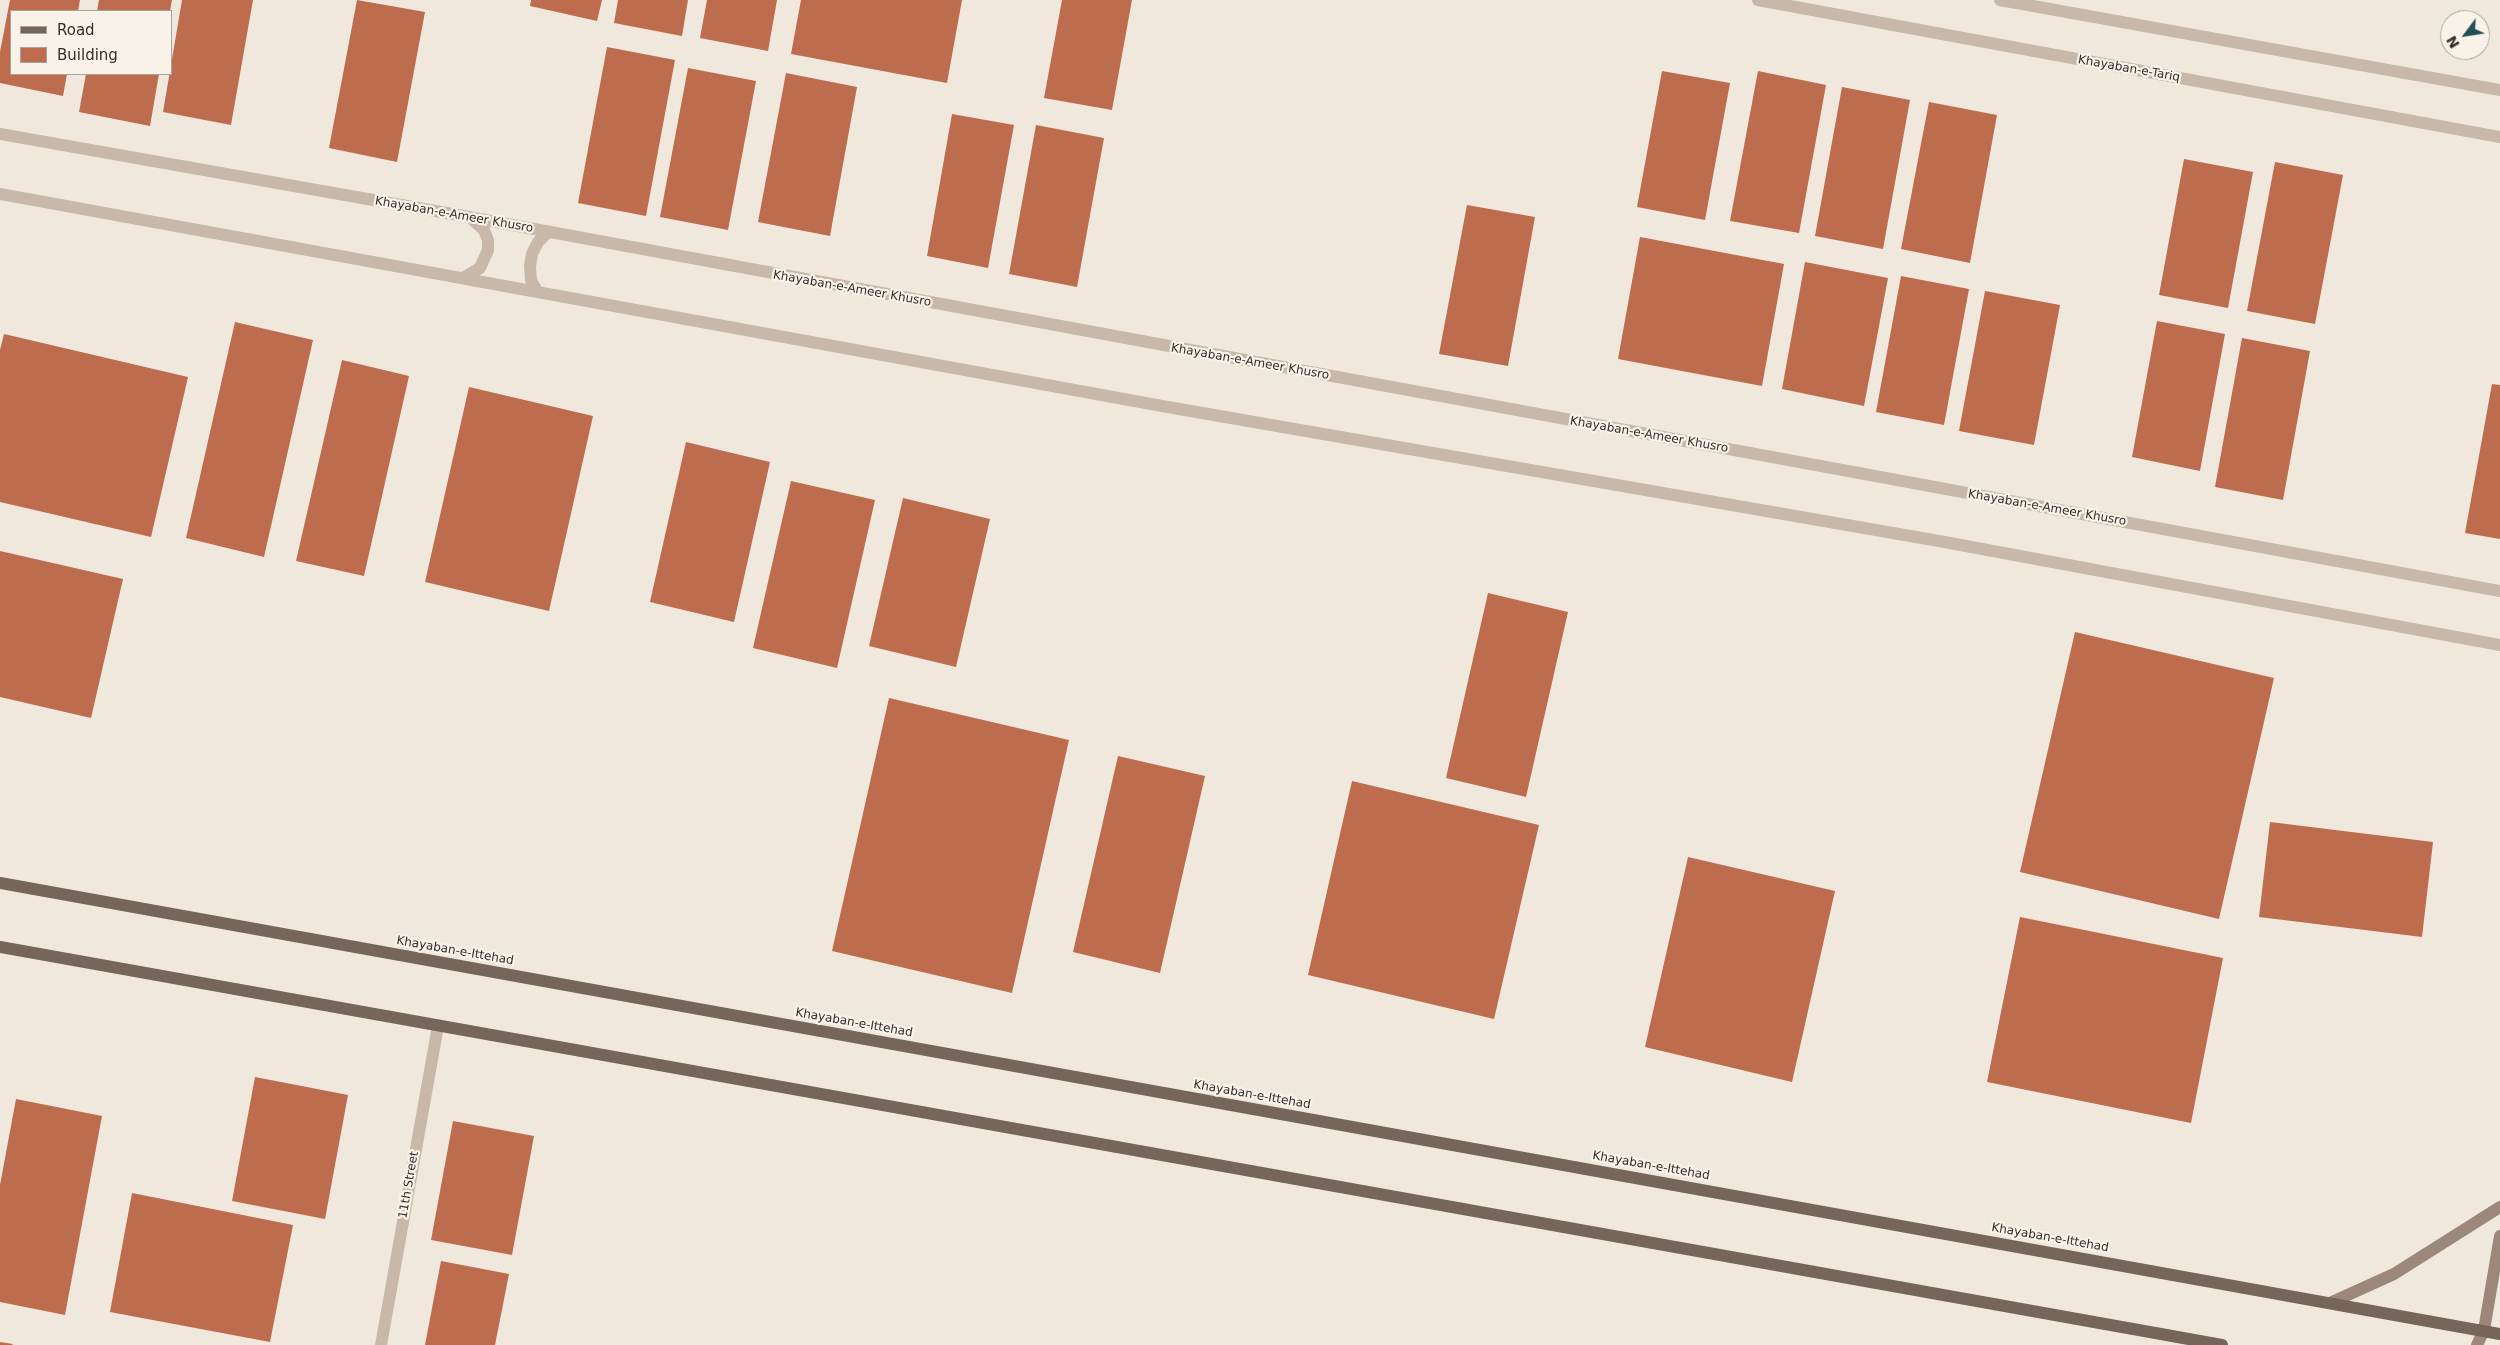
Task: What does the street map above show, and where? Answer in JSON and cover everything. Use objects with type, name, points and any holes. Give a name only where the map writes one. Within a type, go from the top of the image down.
[{"type":"main road","name":"Khayaban-e-Ittehad","points":[[0,883],[2500,1334]]},
{"type":"main road","points":[[0,947],[2222,1345]]},
{"type":"main road","points":[[2330,1303],[2394,1274],[2500,1207]]},
{"type":"main road","points":[[2477,1345],[2484,1330],[2500,1236]]},
{"type":"street","name":"Khayaban-e-Tariq","points":[[1758,0],[2500,137]]},
{"type":"street","points":[[2000,0],[2500,90]]},
{"type":"street","name":"Khayaban-e-Ameer Khusro","points":[[0,134],[470,218],[2500,591]]},
{"type":"street","points":[[0,194],[1162,406],[1939,541],[2500,646]]},
{"type":"street","points":[[463,278],[480,268],[488,250],[488,240],[484,230],[470,218]]},
{"type":"street","points":[[537,291],[531,280],[530,266],[532,254],[538,242],[547,233]]},
{"type":"street","name":"11th Street","points":[[381,1345],[438,1026]]},
{"type":"building","points":[[10,0],[80,0],[78,10],[10,10],[10,75],[67,75],[63,96],[0,83],[0,52]]},
{"type":"building","points":[[99,0],[172,0],[170,10],[97,10]]},
{"type":"building","points":[[182,0],[253,0],[231,125],[163,112],[169,75],[172,75],[172,59]]},
{"type":"building","points":[[357,0],[425,12],[397,162],[329,148]]},
{"type":"building","points":[[531,0],[602,0],[597,21],[530,6]]},
{"type":"building","points":[[618,0],[688,0],[682,36],[614,23]]},
{"type":"building","points":[[707,0],[777,0],[768,51],[700,38]]},
{"type":"building","points":[[801,0],[962,0],[947,83],[791,54]]},
{"type":"building","points":[[1062,0],[1132,0],[1112,110],[1044,98]]},
{"type":"building","points":[[607,47],[675,60],[646,216],[578,203]]},
{"type":"building","points":[[688,68],[756,81],[728,230],[660,217]]},
{"type":"building","points":[[1662,71],[1730,83],[1705,220],[1637,207]]},
{"type":"building","points":[[1758,71],[1826,85],[1799,233],[1730,221]]},
{"type":"building","points":[[786,73],[857,87],[830,236],[758,222]]},
{"type":"building","points":[[86,75],[159,75],[150,126],[79,112]]},
{"type":"building","points":[[1842,87],[1910,100],[1883,249],[1815,236]]},
{"type":"building","points":[[1929,102],[1997,115],[1970,263],[1901,249]]},
{"type":"building","points":[[952,114],[1014,125],[988,268],[927,256]]},
{"type":"building","points":[[1036,125],[1104,138],[1077,287],[1009,274]]},
{"type":"building","points":[[2184,159],[2253,172],[2228,308],[2159,295]]},
{"type":"building","points":[[2275,162],[2343,175],[2315,324],[2247,311]]},
{"type":"building","points":[[1467,205],[1535,217],[1508,366],[1439,354]]},
{"type":"building","points":[[1640,237],[1784,264],[1762,386],[1618,359]]},
{"type":"building","points":[[1805,262],[1888,278],[1864,406],[1782,389]]},
{"type":"building","points":[[1901,276],[1969,289],[1944,425],[1876,412]]},
{"type":"building","points":[[1985,291],[2060,305],[2034,445],[1959,431]]},
{"type":"building","points":[[2157,321],[2225,334],[2200,471],[2132,457]]},
{"type":"building","points":[[235,322],[313,340],[264,557],[186,538]]},
{"type":"building","points":[[4,334],[188,377],[151,537],[0,502],[0,350]]},
{"type":"building","points":[[2242,338],[2310,351],[2283,500],[2215,487]]},
{"type":"building","points":[[342,360],[409,376],[364,576],[296,561]]},
{"type":"building","points":[[2492,384],[2500,385],[2500,539],[2465,533]]},
{"type":"building","points":[[469,387],[593,416],[549,611],[425,582]]},
{"type":"building","points":[[686,442],[770,462],[734,622],[650,602]]},
{"type":"building","points":[[791,481],[875,500],[837,668],[753,648]]},
{"type":"building","points":[[903,498],[990,519],[956,667],[869,646]]},
{"type":"building","points":[[0,551],[123,579],[91,718],[0,697]]},
{"type":"building","points":[[1488,593],[1568,612],[1526,797],[1446,778]]},
{"type":"building","points":[[2075,632],[2274,678],[2219,919],[2020,872]]},
{"type":"building","points":[[889,698],[1069,740],[1012,993],[832,951]]},
{"type":"building","points":[[1118,756],[1205,776],[1160,973],[1073,952]]},
{"type":"building","points":[[1352,781],[1539,825],[1494,1019],[1308,975]]},
{"type":"building","points":[[2270,822],[2433,842],[2422,937],[2259,917]]},
{"type":"building","points":[[1688,857],[1835,891],[1792,1082],[1645,1047]]},
{"type":"building","points":[[2020,917],[2223,958],[2191,1123],[1987,1082]]},
{"type":"building","points":[[255,1077],[348,1095],[325,1219],[232,1201]]},
{"type":"building","points":[[16,1099],[102,1116],[65,1315],[0,1302],[0,1185]]},
{"type":"building","points":[[453,1121],[534,1136],[512,1255],[431,1240]]},
{"type":"building","points":[[132,1193],[293,1225],[270,1342],[110,1312]]},
{"type":"building","points":[[441,1261],[509,1274],[495,1345],[425,1345]]},
{"type":"building","points":[[0,1342],[13,1344],[0,1345]]}]
